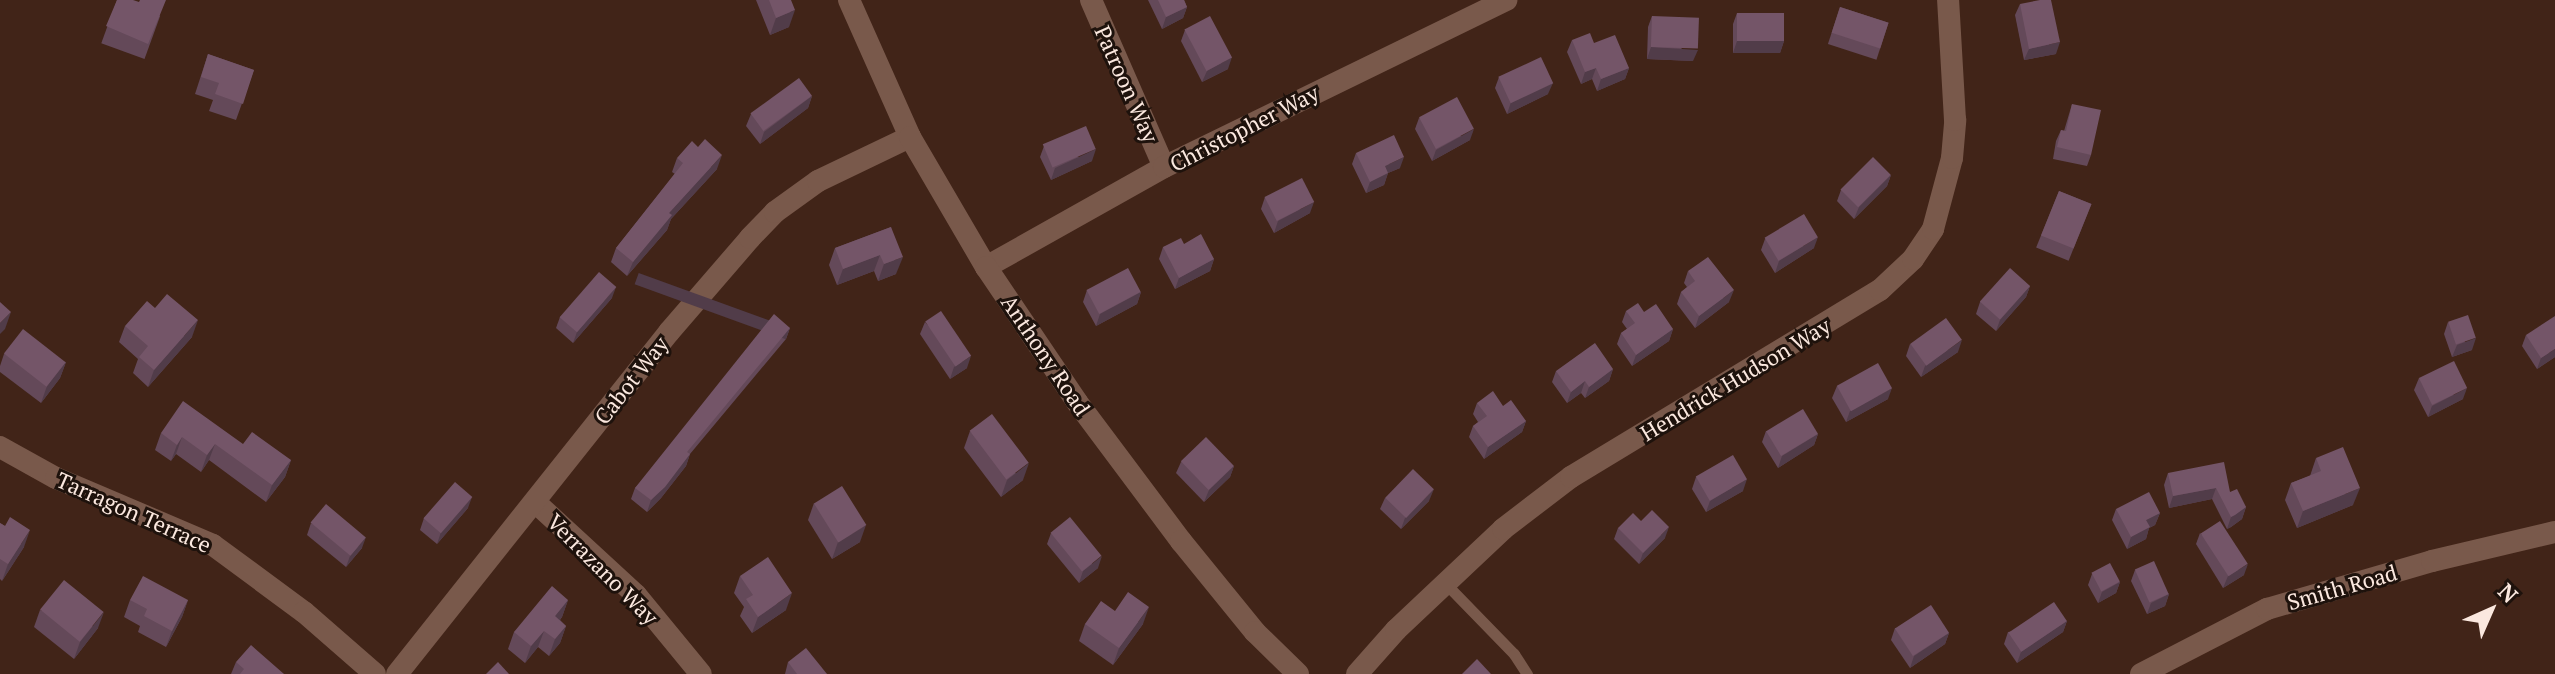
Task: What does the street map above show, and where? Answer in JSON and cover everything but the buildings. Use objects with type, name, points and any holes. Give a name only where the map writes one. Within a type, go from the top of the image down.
[{"type":"street","name":"Anthony Road","points":[[849,0],[910,137],[986,267],[1077,402],[1181,541],[1255,632],[1298,674]]},
{"type":"street","name":"Patroon Way","points":[[1091,0],[1164,167]]},
{"type":"street","name":"Christopher Way","points":[[986,267],[1164,167],[1506,0]]},
{"type":"street","name":"Hendrick Hudson Way","points":[[1357,674],[1396,630],[1503,529],[1571,477],[1880,290],[1913,259],[1933,229],[1952,158],[1955,120],[1948,0]]},
{"type":"street","name":"Cabot Way","points":[[397,674],[669,332],[775,212],[818,181],[910,137]]},
{"type":"street","name":"Tarragon Terrace","points":[[0,447],[56,478],[213,545],[304,612],[375,674]]},
{"type":"street","name":"Verrazano Way","points":[[535,502],[636,595],[701,674]]},
{"type":"street","name":"Smith Road","points":[[2141,674],[2267,609],[2432,561],[2555,532]]},
{"type":"lane","points":[[1445,583],[1514,654],[1527,674]]}]
